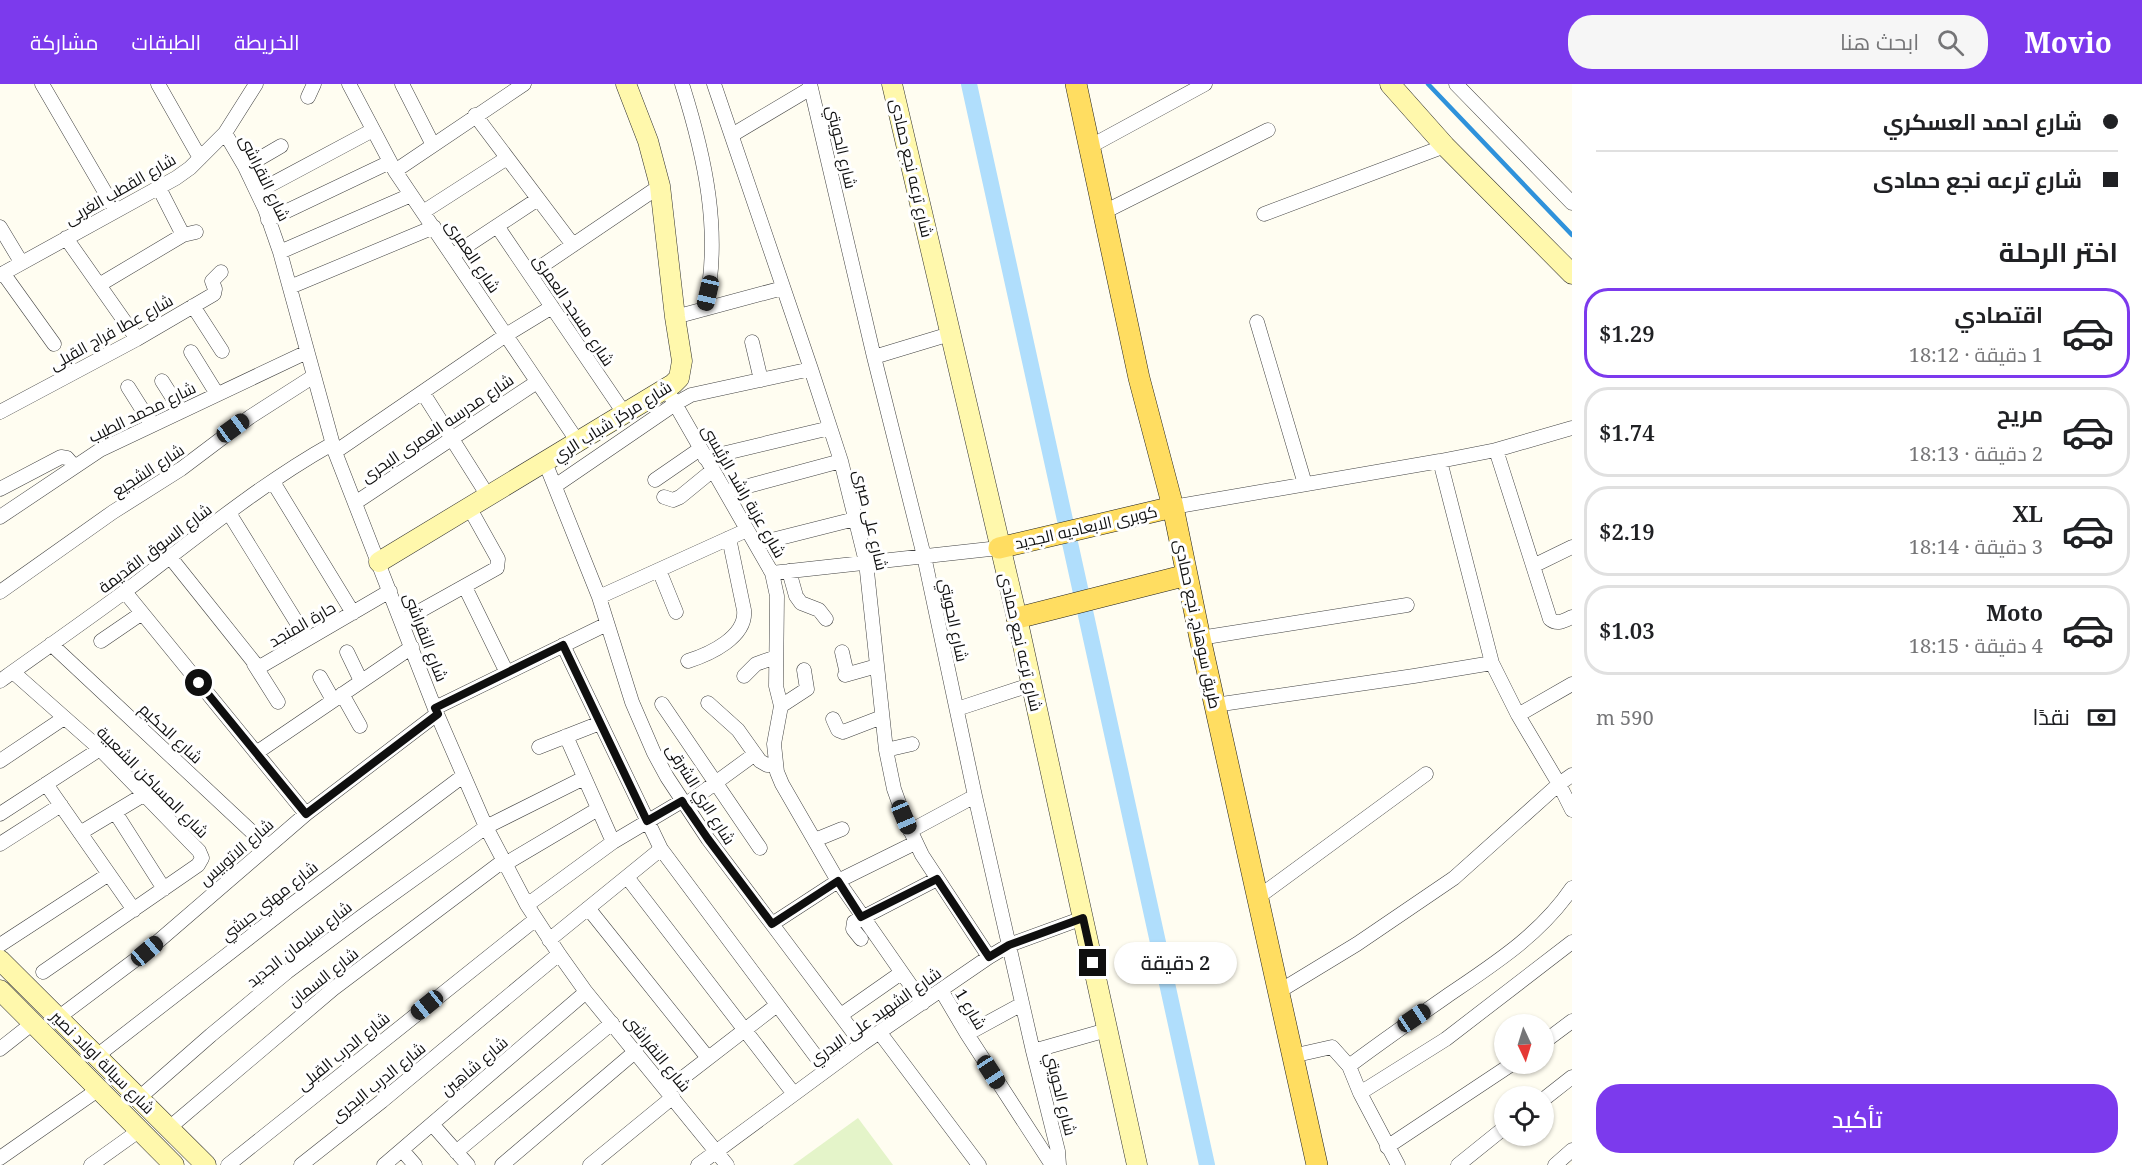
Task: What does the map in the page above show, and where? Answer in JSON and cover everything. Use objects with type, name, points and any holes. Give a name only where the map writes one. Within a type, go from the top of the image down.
[{"type":"main road","name":"طريق سوهاج, نجع حمادى","points":[[1076,84],[1139,378],[1173,507],[1317,1165]]},
{"type":"main road","name":"كوبرى الابعاديه الجديد","points":[[999,548],[1173,507]]},
{"type":"main road","points":[[1017,618],[1187,575]]},
{"type":"street","points":[[42,84],[116,211]]},
{"type":"street","points":[[158,84],[200,158]]},
{"type":"street","name":"شارع القطب الغربى","points":[[1,274],[183,173],[225,133],[256,84]]},
{"type":"street","name":"شارع العمرى","points":[[349,84],[392,166],[579,442]]},
{"type":"street","points":[[402,84],[433,144]]},
{"type":"street","points":[[268,220],[392,166],[433,144],[524,84]]},
{"type":"street","name":"شارع مركز شباب الري","points":[[379,562],[624,413],[670,396],[682,370],[682,362],[660,186],[648,141],[626,84]]},
{"type":"street","points":[[682,84],[699,145],[711,217],[712,260],[705,309]]},
{"type":"street","name":"شارع على صبرى","points":[[714,84],[812,369],[841,461],[866,562],[886,750],[894,789],[912,837],[989,957]]},
{"type":"street","name":"شارع ترعه نجع حمادى","points":[[892,84],[1017,618],[1137,1165]]},
{"type":"street","points":[[1091,146],[1205,84]]},
{"type":"street","points":[[1390,84],[1445,146],[1572,274]]},
{"type":"street","points":[[1456,84],[1572,203]]},
{"type":"street","points":[[732,135],[811,86]]},
{"type":"street","name":"شارع الحويتي","points":[[811,86],[874,357],[924,556],[975,796],[1058,1151],[1059,1165]]},
{"type":"street","points":[[475,116],[573,245]]},
{"type":"street","points":[[256,192],[373,130]]},
{"type":"street","points":[[1104,212],[1268,130]]},
{"type":"street","name":"شارع النقراشى","points":[[225,133],[245,167],[280,252],[333,448],[436,711],[486,827],[527,905],[549,940],[586,992],[726,1165]]},
{"type":"street","points":[[245,167],[281,146]]},
{"type":"street","points":[[1264,214],[1445,146]]},
{"type":"street","points":[[423,212],[507,158]]},
{"type":"street","points":[[530,274],[660,186]]},
{"type":"street","points":[[99,285],[190,233],[159,188]]},
{"type":"street","points":[[280,252],[411,195]]},
{"type":"street","points":[[453,255],[538,199]]},
{"type":"street","name":"شارع مسجد العمرى","points":[[497,226],[624,413]]},
{"type":"street","points":[[0,227],[21,262]]},
{"type":"street","points":[[290,287],[434,228]]},
{"type":"street","points":[[66,238],[137,339]]},
{"type":"street","name":"شارع عطا فراج القبلى","points":[[0,411],[137,339],[193,306],[215,292],[212,281],[221,272]]},
{"type":"street","points":[[1,274],[54,344]]},
{"type":"street","points":[[675,316],[783,288]]},
{"type":"street","points":[[193,306],[222,351]]},
{"type":"street","name":"شارع السوق القديمة","points":[[0,681],[273,482],[423,393],[506,335],[552,307]]},
{"type":"street","points":[[1257,322],[1305,484]]},
{"type":"street","points":[[874,357],[950,334]]},
{"type":"street","points":[[752,342],[761,380]]},
{"type":"street","points":[[192,352],[217,394]]},
{"type":"street","name":"شارع محمد الطيب","points":[[0,517],[100,450],[307,352]]},
{"type":"street","points":[[555,486],[670,396],[703,392],[812,369]]},
{"type":"street","name":"شارع الشجيع","points":[[0,592],[113,512],[190,463],[250,417],[314,376]]},
{"type":"street","points":[[162,381],[181,411]]},
{"type":"street","name":"شارع مدرسه العمرى البحرى","points":[[355,502],[537,382]]},
{"type":"street","points":[[128,387],[152,425]]},
{"type":"street","points":[[423,393],[488,496]]},
{"type":"street","name":"شارع عزبة راشد الرئيسى","points":[[670,396],[772,573],[777,596],[776,686],[781,706],[774,744],[776,765],[782,784],[861,917],[923,1003]]},
{"type":"street","points":[[655,480],[706,459],[830,428]]},
{"type":"street","points":[[1173,507],[1496,450],[1572,428]]},
{"type":"street","points":[[1496,450],[1550,619],[1563,622],[1572,617]]},
{"type":"street","points":[[0,489],[61,457],[67,458],[74,466]]},
{"type":"street","points":[[664,498],[673,500],[680,497],[706,459]]},
{"type":"street","points":[[726,492],[841,461]]},
{"type":"street","points":[[1440,461],[1492,663],[1518,715],[1572,810]]},
{"type":"street","name":"شارع الري الشرقى","points":[[545,462],[599,597],[623,676],[654,753],[683,803],[862,1044]]},
{"type":"street","points":[[273,482],[353,613]]},
{"type":"street","points":[[402,621],[494,571],[499,564],[497,556],[469,507]]},
{"type":"street","points":[[229,513],[308,639]]},
{"type":"street","points":[[756,544],[855,519]]},
{"type":"street","points":[[599,597],[747,530]]},
{"type":"street","points":[[688,661],[700,658],[719,647],[742,628],[744,610],[729,538]]},
{"type":"street","points":[[1533,566],[1572,547]]},
{"type":"street","points":[[772,573],[999,548]]},
{"type":"street","points":[[170,557],[254,664],[278,702]]},
{"type":"street","points":[[659,570],[676,612]]},
{"type":"street","points":[[789,571],[796,596],[801,603],[819,610],[826,619]]},
{"type":"street","points":[[465,587],[507,673]]},
{"type":"street","name":"حارة المنجد","points":[[254,664],[264,666],[390,591]]},
{"type":"street","points":[[124,592],[306,814]]},
{"type":"street","points":[[1200,638],[1407,605]]},
{"type":"street","points":[[101,641],[142,613]]},
{"type":"street","name":"شارع الاتوبيس","points":[[59,1017],[147,951],[267,846],[436,711],[607,624]]},
{"type":"street","name":"شارع الحكيم","points":[[51,644],[267,846]]},
{"type":"street","points":[[563,645],[661,849],[825,1070]]},
{"type":"street","points":[[256,753],[412,647]]},
{"type":"street","points":[[347,652],[361,681]]},
{"type":"street","points":[[842,652],[846,674],[877,666]]},
{"type":"street","points":[[744,676],[756,664],[776,657]]},
{"type":"street","points":[[1215,705],[1492,663]]},
{"type":"street","points":[[781,706],[807,690],[804,670]]},
{"type":"street","name":"شارع المساكن الشعبية","points":[[13,672],[100,749],[199,851],[202,858],[198,865],[44,972]]},
{"type":"street","points":[[320,677],[360,726]]},
{"type":"street","points":[[1518,715],[1572,684]]},
{"type":"street","points":[[957,709],[1030,685]]},
{"type":"street","points":[[708,703],[738,730],[763,763],[776,765]]},
{"type":"street","points":[[662,704],[760,848]]},
{"type":"street","points":[[833,719],[838,730],[843,732],[882,717]]},
{"type":"street","points":[[0,761],[64,718]]},
{"type":"street","points":[[539,747],[600,723]]},
{"type":"street","points":[[566,736],[613,842]]},
{"type":"street","points":[[886,750],[912,744]]},
{"type":"street","points":[[0,814],[100,749]]},
{"type":"street","points":[[527,905],[613,842],[716,783],[755,754]]},
{"type":"street","points":[[1257,898],[1426,774]]},
{"type":"street","name":"شارع مهني حبشي","points":[[98,1055],[463,776]]},
{"type":"street","points":[[1278,992],[1357,944],[1454,878],[1559,784],[1572,776]]},
{"type":"street","name":"شارع سليمان الجديد","points":[[139,1098],[287,972],[486,827],[584,778]]},
{"type":"street","points":[[46,784],[134,910]]},
{"type":"street","points":[[80,833],[145,794]]},
{"type":"street","points":[[772,924],[975,796]]},
{"type":"street","points":[[0,844],[61,805]]},
{"type":"street","name":"شارع السمان","points":[[169,1128],[333,989],[504,862],[598,809]]},
{"type":"street","points":[[115,812],[164,889]]},
{"type":"street","points":[[815,840],[843,829]]},
{"type":"street","points":[[549,940],[661,849]]},
{"type":"street","points":[[0,945],[109,874]]},
{"type":"street","points":[[627,877],[794,1094]]},
{"type":"street","points":[[861,939],[853,929],[853,925],[861,917],[937,879]]},
{"type":"street","points":[[1349,1066],[1538,930],[1556,912],[1572,888]]},
{"type":"street","points":[[588,908],[708,1058]]},
{"type":"street","name":"شارع الشهيد على البدري","points":[[698,1165],[825,1070],[989,957],[1009,945],[1083,918]]},
{"type":"street","name":"شارع الدرب القبلى","points":[[228,1165],[536,919]]},
{"type":"street","points":[[1360,1093],[1446,1039],[1572,942]]},
{"type":"street","name":"شارع الدرب البحرى","points":[[301,1165],[559,954]]},
{"type":"street","name":"شارع سيالة اولاد نصير","points":[[0,960],[206,1165]]},
{"type":"street","points":[[841,1015],[901,973]]},
{"type":"street","name":"شارع 1","points":[[941,990],[1052,1165]]},
{"type":"street","name":"شارع شاهين","points":[[384,1165],[586,992]]},
{"type":"street","name":"شارع سيالة اولاد نصير","points":[[2,996],[33,1023],[174,1165]]},
{"type":"street","points":[[967,1034],[1022,1004]]},
{"type":"street","points":[[590,1165],[708,1058],[777,1005]]},
{"type":"street","points":[[1554,1034],[1572,1021]]},
{"type":"street","points":[[0,1048],[33,1023]]},
{"type":"street","points":[[456,1152],[612,1023]]},
{"type":"street","points":[[1033,1051],[1107,1030]]},
{"type":"street","points":[[880,1033],[979,1165]]},
{"type":"street","points":[[1292,1056],[1332,1047],[1349,1066],[1360,1093],[1398,1165]]},
{"type":"street","points":[[502,1165],[636,1052]]},
{"type":"street","points":[[1387,1147],[1497,1074]]},
{"type":"street","points":[[1554,1091],[1572,1077]]},
{"type":"street","points":[[0,1158],[99,1089]]},
{"type":"street","points":[[432,1124],[468,1165]]},
{"type":"street","points":[[91,1165],[140,1130]]},
{"type":"street","points":[[1458,1165],[1494,1136]]},
{"type":"street","points":[[402,1150],[415,1165]]},
{"type":"street","points":[[1555,1165],[1572,1150]]},
{"type":"green space","points":[[858,1118],[893,1165],[793,1165]]},
{"type":"waterway","points":[[969,84],[1207,1165]]},
{"type":"waterway","points":[[1428,84],[1572,235]]},
{"type":"route","points":[[199,683],[306,814],[438,714],[435,708],[563,645],[647,821],[682,801],[772,924],[838,881],[861,917],[937,879],[989,957],[1009,945],[1083,918],[1093,963]]}]
